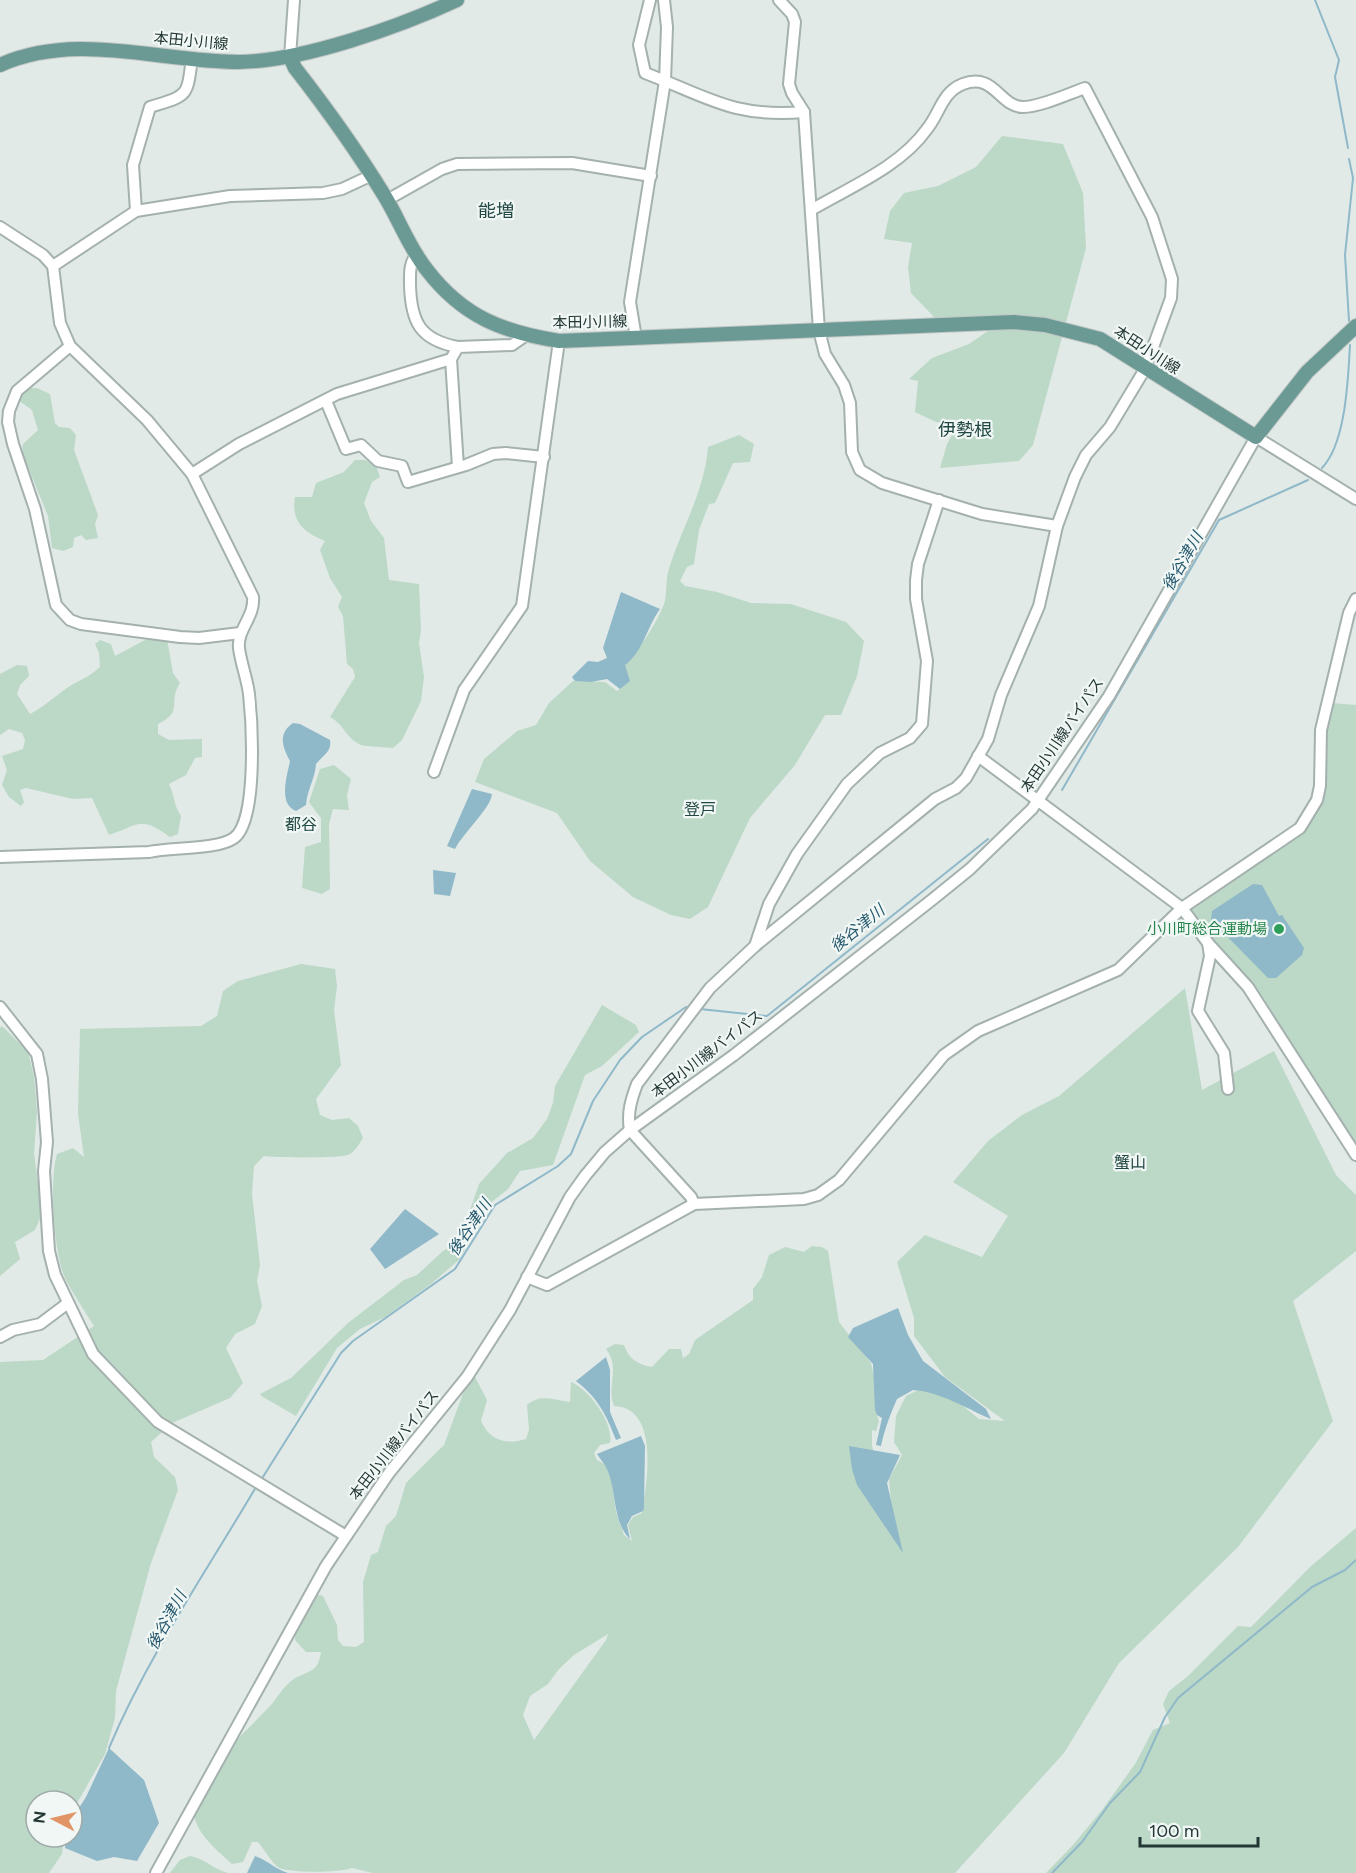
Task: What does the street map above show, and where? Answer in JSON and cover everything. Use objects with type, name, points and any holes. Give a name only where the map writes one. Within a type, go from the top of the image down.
[{"type":"main road","points":[[290,57],[346,41],[457,0]]},
{"type":"main road","name":"本田小川線","points":[[0,65],[16,58],[65,49],[237,62],[290,57],[295,68],[332,115],[372,176],[426,269],[447,293],[476,315],[492,325],[525,336],[559,341],[1014,322],[1045,325],[1100,339],[1256,437]]},
{"type":"main road","name":"本田小川線バイパス","points":[[1256,437],[1307,372],[1356,326]]},
{"type":"street","points":[[290,57],[294,0]]},
{"type":"street","points":[[650,0],[639,45],[645,73],[720,105],[741,111],[761,114],[804,112]]},
{"type":"street","points":[[636,338],[630,302],[631,282],[651,176],[665,81],[667,27],[664,0]]},
{"type":"street","points":[[779,0],[792,14],[795,22],[789,84],[804,112],[819,330],[825,354],[844,385],[850,403],[852,452],[860,470],[882,483],[982,514],[1057,526]]},
{"type":"street","points":[[136,210],[133,165],[150,107],[180,98],[186,92],[192,58]]},
{"type":"street","points":[[694,1204],[691,1197],[630,1130],[629,1109],[637,1084],[710,988],[755,946],[935,799],[956,788],[966,778],[988,739],[1001,695],[1039,606],[1057,526],[1070,488],[1086,455],[1110,427],[1145,369],[1168,308],[1172,279],[1152,217],[1085,88],[1025,108],[1012,104],[987,84],[969,81],[961,84],[948,93],[929,128],[905,153],[811,210]]},
{"type":"street","points":[[387,200],[442,169],[457,164],[573,163],[651,176]]},
{"type":"street","points":[[53,266],[136,210],[231,196],[323,193],[342,189],[372,176]]},
{"type":"street","points":[[0,227],[43,255],[53,266],[60,323],[70,346],[147,420],[192,474],[254,597],[251,616],[240,633],[239,648],[249,692],[252,768],[245,818],[234,838],[194,848],[168,848],[149,852],[0,857]]},
{"type":"street","points":[[417,254],[412,260],[410,272],[414,317],[420,328],[431,338],[458,347],[512,345],[525,336]]},
{"type":"street","points":[[434,772],[464,690],[522,606],[559,341]]},
{"type":"street","points":[[70,346],[26,381],[4,412],[35,509],[56,605],[62,614],[81,624],[180,637],[200,638],[240,633]]},
{"type":"street","points":[[458,347],[451,358],[458,467]]},
{"type":"street","points":[[192,474],[239,444],[337,394],[451,358]]},
{"type":"street","points":[[326,401],[346,449],[361,445],[378,461],[402,466],[408,482],[500,453],[544,457]]},
{"type":"street","points":[[1256,437],[1356,499]]},
{"type":"street","name":"本田小川線バイパス","points":[[156,1873],[301,1607],[389,1473],[467,1377],[510,1310],[570,1197],[605,1152],[630,1130],[734,1055],[933,899],[1004,838],[1038,801],[1109,696],[1256,437]]},
{"type":"street","points":[[755,946],[768,904],[796,854],[846,784],[880,753],[910,738],[922,724],[927,662],[916,599],[916,580],[918,564],[939,500]]},
{"type":"street","points":[[527,1277],[547,1285],[694,1204],[804,1199],[818,1195],[839,1180],[944,1055],[978,1031],[1118,969],[1182,908],[1300,828],[1311,813],[1320,786],[1321,730],[1325,708],[1349,613],[1356,599]]},
{"type":"street","points":[[978,756],[1182,908],[1208,943],[1248,987],[1356,1155]]},
{"type":"street","points":[[1208,943],[1206,948],[1210,956],[1198,1011],[1224,1053],[1228,1089]]},
{"type":"street","points":[[0,1007],[37,1054],[42,1079],[47,1142],[44,1171],[49,1251],[55,1275],[93,1354],[158,1422],[346,1536]]},
{"type":"street","points":[[0,1337],[13,1330],[40,1324],[68,1303]]},
{"type":"green space","points":[[1002,136],[1063,144],[1083,193],[1086,248],[1033,445],[1019,461],[940,468],[947,444],[958,424],[936,422],[915,412],[918,381],[909,379],[932,358],[969,344],[988,331],[985,318],[935,318],[911,293],[908,267],[912,243],[884,239],[890,211],[904,193],[938,186],[976,167]]},
{"type":"green space","points":[[29,388],[37,388],[50,394],[55,423],[59,427],[70,428],[76,435],[74,450],[98,515],[95,524],[98,538],[86,540],[81,535],[74,538],[73,547],[63,551],[52,548],[48,516],[22,452],[23,444],[38,430],[32,410],[18,400]]},
{"type":"green space","points":[[739,435],[754,444],[750,462],[733,463],[715,503],[709,504],[699,530],[694,564],[687,567],[680,581],[685,586],[717,592],[751,603],[791,604],[846,622],[864,641],[857,676],[841,715],[825,715],[795,765],[750,818],[708,907],[690,919],[671,915],[633,897],[590,861],[557,813],[475,782],[484,759],[517,731],[536,725],[549,703],[573,681],[605,682],[617,691],[630,681],[624,665],[645,639],[664,605],[668,572],[697,496],[708,447]]},
{"type":"green space","points":[[355,460],[365,460],[376,466],[380,477],[372,482],[364,503],[371,521],[384,538],[389,580],[419,584],[421,630],[419,643],[424,677],[421,701],[402,740],[393,748],[359,744],[330,717],[355,677],[353,669],[347,664],[343,616],[338,607],[342,597],[330,578],[320,550],[325,541],[310,534],[300,525],[295,513],[295,497],[312,497],[316,483],[344,472]]},
{"type":"green space","points":[[167,639],[173,673],[180,683],[176,690],[171,715],[158,724],[158,734],[169,740],[202,739],[202,757],[195,758],[186,775],[169,784],[181,816],[178,834],[170,837],[152,826],[139,824],[109,835],[92,798],[73,799],[26,788],[20,790],[24,802],[21,806],[9,797],[2,785],[7,770],[2,756],[23,749],[25,740],[22,733],[9,729],[0,735],[0,674],[17,665],[27,666],[29,676],[20,685],[17,694],[30,714],[100,667],[99,653],[95,644],[100,640],[111,644],[115,656],[145,640]]},
{"type":"green space","name":"小川町総合運動場","points":[[1332,703],[1356,705],[1356,1149],[1187,908],[1257,861],[1273,854],[1309,825],[1322,799],[1325,732]]},
{"type":"green space","points":[[334,765],[351,779],[347,795],[349,810],[333,809],[329,824],[330,889],[322,894],[302,888],[305,847],[321,842],[321,818],[309,802],[320,769]]},
{"type":"green space","points":[[301,964],[335,969],[337,986],[334,1010],[341,1065],[316,1099],[320,1115],[332,1120],[349,1118],[358,1126],[363,1138],[355,1150],[348,1155],[334,1157],[264,1156],[254,1166],[252,1194],[260,1265],[257,1281],[262,1306],[255,1324],[235,1334],[226,1348],[243,1383],[230,1398],[172,1423],[151,1442],[154,1457],[175,1477],[178,1490],[151,1563],[116,1691],[115,1718],[105,1754],[84,1791],[84,1789],[24,1789],[24,1849],[63,1849],[62,1854],[49,1873],[0,1873],[0,1362],[43,1360],[94,1326],[75,1296],[61,1267],[53,1198],[57,1154],[73,1148],[84,1157],[78,1114],[80,1029],[201,1026],[217,1016],[223,991],[238,981]]},
{"type":"green space","points":[[1185,988],[1202,1090],[1274,1051],[1336,1175],[1356,1195],[1356,1251],[1293,1301],[1333,1421],[1238,1547],[1119,1663],[1064,1753],[955,1873],[373,1873],[352,1868],[305,1872],[279,1868],[258,1842],[252,1842],[243,1862],[232,1864],[204,1837],[195,1820],[193,1810],[194,1800],[205,1776],[286,1686],[317,1665],[321,1652],[306,1652],[295,1640],[296,1629],[315,1594],[323,1596],[337,1625],[338,1640],[343,1646],[356,1647],[364,1642],[363,1582],[371,1555],[378,1552],[386,1526],[396,1516],[406,1483],[444,1445],[468,1380],[474,1375],[487,1400],[481,1421],[489,1433],[499,1440],[512,1442],[526,1439],[529,1430],[527,1405],[543,1398],[570,1402],[571,1382],[592,1399],[604,1417],[610,1435],[610,1443],[600,1445],[594,1453],[597,1460],[610,1467],[616,1512],[624,1535],[632,1541],[628,1525],[633,1517],[642,1513],[647,1449],[638,1419],[629,1410],[614,1406],[611,1391],[613,1370],[606,1349],[615,1344],[624,1345],[634,1360],[652,1367],[669,1349],[681,1349],[683,1358],[689,1354],[695,1340],[753,1300],[753,1289],[762,1277],[769,1255],[785,1247],[804,1252],[812,1246],[822,1247],[828,1251],[839,1322],[871,1363],[875,1381],[875,1409],[879,1421],[876,1431],[872,1430],[872,1446],[892,1511],[889,1479],[902,1455],[894,1442],[896,1416],[906,1396],[928,1385],[957,1401],[979,1419],[1005,1421],[945,1377],[914,1336],[914,1318],[897,1262],[925,1235],[982,1257],[1008,1216],[953,1182],[988,1141],[1022,1115],[1059,1096]],"holes":[[[608,1634],[534,1740],[523,1715],[530,1696],[548,1684],[559,1669],[574,1655]]]},
{"type":"green space","points":[[602,1005],[636,1025],[639,1032],[602,1066],[585,1075],[553,1165],[520,1171],[508,1189],[488,1205],[460,1259],[431,1284],[385,1317],[360,1329],[337,1348],[296,1416],[263,1397],[260,1394],[291,1378],[348,1323],[404,1280],[417,1275],[443,1251],[459,1242],[479,1184],[507,1153],[533,1138],[547,1119],[553,1103],[555,1086]]},
{"type":"green space","points":[[2,1026],[28,1052],[34,1076],[37,1112],[34,1153],[42,1214],[35,1230],[15,1242],[20,1259],[0,1276],[0,1028]]},
{"type":"green space","points":[[1356,1528],[1356,1873],[1046,1873],[1102,1810],[1135,1764],[1153,1730],[1170,1723],[1163,1704],[1169,1691],[1188,1676],[1238,1626],[1251,1627],[1310,1567]]},
{"type":"green space","points":[[190,1856],[228,1873],[170,1873],[180,1860]]},
{"type":"water","points":[[621,592],[660,609],[641,646],[625,665],[630,681],[620,689],[607,679],[591,682],[575,681],[572,677],[588,661],[598,662],[607,658],[603,648]]},
{"type":"water","points":[[293,723],[300,724],[330,740],[328,750],[316,764],[306,805],[296,811],[290,807],[285,796],[290,761],[283,741],[285,732]]},
{"type":"water","points":[[472,789],[492,794],[487,806],[455,849],[447,846]]},
{"type":"water","points":[[433,870],[456,873],[450,896],[434,894]]},
{"type":"water","points":[[1253,884],[1262,885],[1279,916],[1282,915],[1304,948],[1302,955],[1276,978],[1268,978],[1211,920],[1212,911]]},
{"type":"water","points":[[405,1209],[439,1234],[385,1269],[370,1249]]},
{"type":"water","points":[[898,1308],[908,1335],[923,1361],[986,1409],[991,1419],[943,1397],[913,1390],[897,1399],[881,1446],[876,1445],[882,1418],[875,1410],[873,1364],[848,1337],[853,1328]]},
{"type":"water","points":[[606,1357],[610,1370],[610,1412],[621,1438],[616,1440],[600,1407],[576,1381]]},
{"type":"water","points":[[641,1436],[645,1446],[644,1508],[643,1511],[632,1516],[627,1525],[630,1539],[624,1532],[617,1515],[607,1469],[597,1454]]},
{"type":"water","points":[[849,1446],[900,1455],[887,1483],[903,1553],[857,1485]]},
{"type":"water","points":[[109,1748],[144,1780],[159,1823],[137,1861],[114,1857],[97,1861],[67,1849],[84,1849],[84,1800]]},
{"type":"water","points":[[255,1856],[279,1869],[288,1873],[247,1873]]},
{"type":"waterway","name":"後谷津川","points":[[1315,0],[1339,60],[1335,77],[1348,148]]},
{"type":"waterway","name":"後谷津川","points":[[1349,159],[1353,178],[1345,255],[1349,321]]},
{"type":"waterway","name":"後谷津川","points":[[1322,468],[1330,457],[1341,427],[1347,392],[1350,345]]},
{"type":"waterway","name":"後谷津川","points":[[1062,790],[1219,520],[1308,480]]},
{"type":"waterway","name":"後谷津川","points":[[700,1009],[767,1016],[988,839]]},
{"type":"waterway","name":"後谷津川","points":[[261,1480],[341,1353],[353,1341],[455,1269],[495,1205],[558,1166],[571,1154],[593,1101],[620,1060],[642,1037],[686,1007],[692,1008]]},
{"type":"waterway","name":"後谷津川","points":[[109,1748],[159,1647],[256,1487]]},
{"type":"waterway","points":[[1052,1873],[1082,1842],[1110,1803],[1140,1772],[1165,1717],[1178,1698],[1312,1587],[1345,1570],[1356,1560]]},
{"type":"place","name":"小川町総合運動場","points":[[1279,929]]},
{"type":"district","name":"能増","points":[[496,211]]},
{"type":"district","name":"伊勢根","points":[[965,430]]},
{"type":"district","name":"登戸","points":[[700,809]]},
{"type":"district","name":"都谷","points":[[301,824]]},
{"type":"district","name":"蟹山","points":[[1130,1162]]}]
